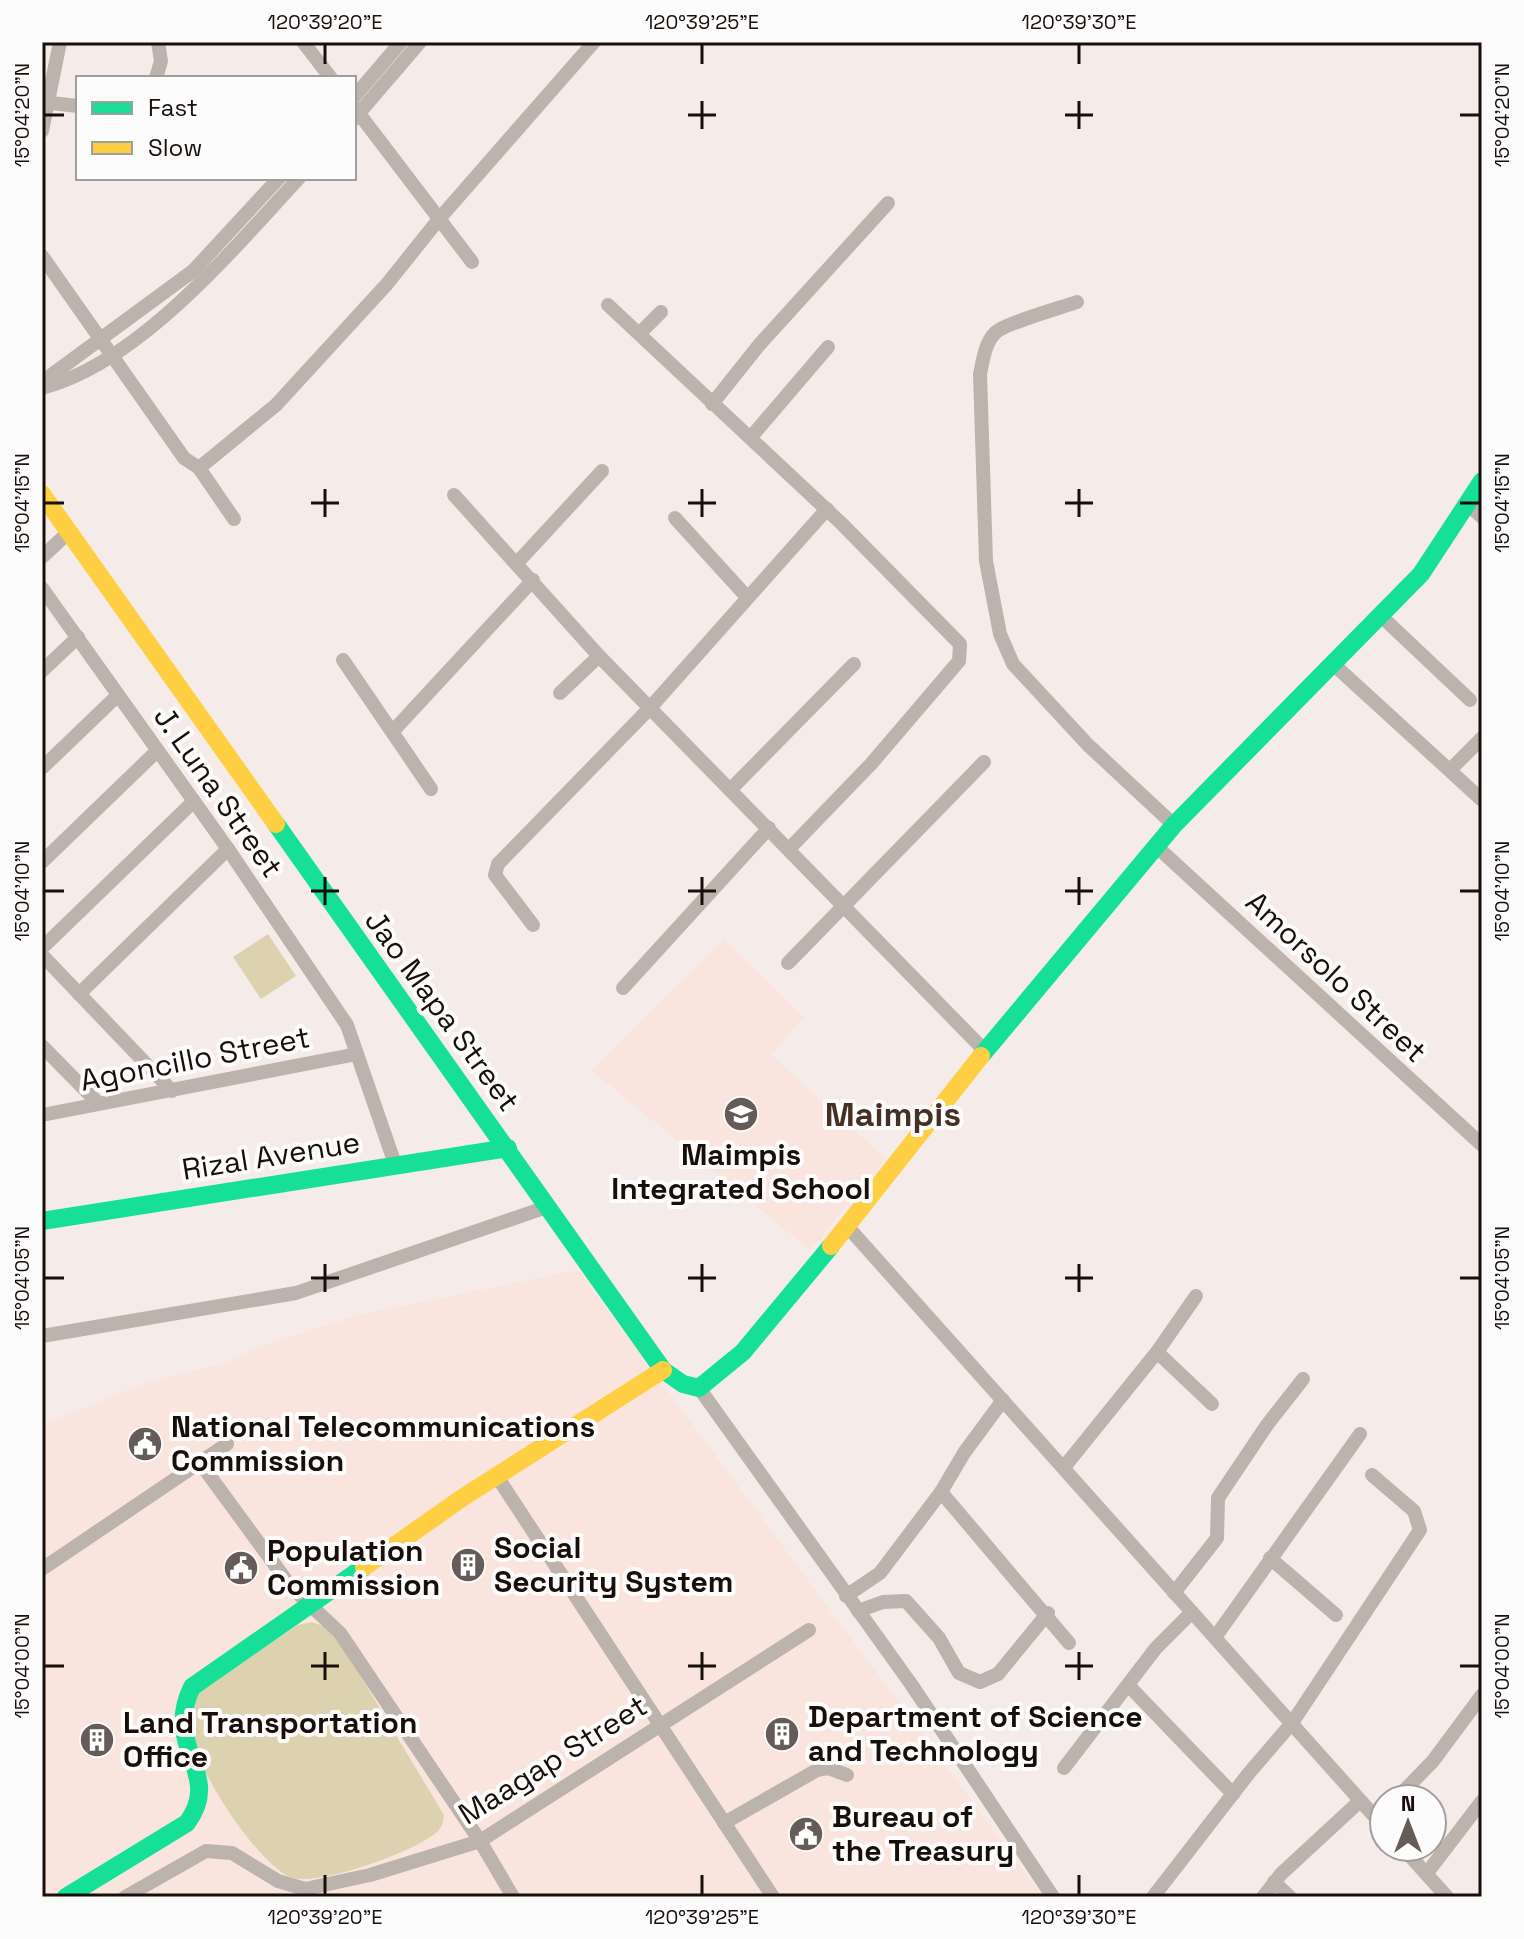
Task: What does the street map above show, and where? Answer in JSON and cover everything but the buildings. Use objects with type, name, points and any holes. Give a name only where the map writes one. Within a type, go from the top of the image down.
[{"type":"street","points":[[42,131],[51,103],[60,42]]},
{"type":"street","points":[[157,76],[161,61],[158,42]]},
{"type":"street","points":[[303,42],[329,76]]},
{"type":"street","points":[[356,95],[401,42]]},
{"type":"street","points":[[420,42],[356,113],[472,262]]},
{"type":"street","points":[[199,468],[276,405],[387,284],[439,219],[594,42]]},
{"type":"street","points":[[51,103],[76,106]]},
{"type":"street","points":[[42,382],[53,370],[100,341],[193,271],[277,180]]},
{"type":"street","points":[[42,388],[64,383],[113,356],[203,281],[297,180]]},
{"type":"street","points":[[712,404],[759,345],[888,203]]},
{"type":"street","points":[[42,256],[184,458],[199,468],[234,519]]},
{"type":"street","points":[[1077,302],[1010,324],[996,332],[988,344],[980,374],[986,561],[1000,634],[1013,664],[1088,745],[1174,825]]},
{"type":"street","points":[[608,305],[827,509],[957,637],[962,656],[871,764],[789,849]]},
{"type":"street","points":[[640,333],[661,312]]},
{"type":"street","points":[[751,437],[828,347]]},
{"type":"street","points":[[517,563],[602,471]]},
{"type":"street","points":[[1053,1897],[911,1684],[699,1388],[743,1352],[985,1051],[1174,825],[1381,616],[1476,511],[1482,481]]},
{"type":"street","name":"Jao Mapa Street","points":[[42,494],[343,923],[508,1148],[663,1370],[683,1384],[699,1388]]},
{"type":"street","points":[[454,495],[649,709],[846,906],[985,1051]]},
{"type":"street","points":[[533,925],[495,875],[498,864],[649,709],[746,596],[827,509]]},
{"type":"street","points":[[675,518],[746,596]]},
{"type":"street","points":[[42,557],[70,531]]},
{"type":"street","points":[[394,730],[533,580]]},
{"type":"street","name":"J. Luna Street","points":[[42,588],[228,849],[347,1025],[395,1164]]},
{"type":"street","points":[[1381,616],[1470,700]]},
{"type":"street","points":[[42,671],[78,637]]},
{"type":"street","points":[[560,693],[599,656]]},
{"type":"street","points":[[343,660],[394,730],[431,789]]},
{"type":"street","points":[[1332,663],[1482,800]]},
{"type":"street","points":[[730,790],[854,664]]},
{"type":"street","points":[[42,768],[117,696]]},
{"type":"street","points":[[1450,770],[1482,738]]},
{"type":"street","points":[[42,862],[157,751]]},
{"type":"street","points":[[788,963],[984,762]]},
{"type":"street","points":[[42,948],[194,801]]},
{"type":"street","points":[[623,988],[769,828]]},
{"type":"street","name":"Amorsolo Street","points":[[1156,846],[1482,1145]]},
{"type":"street","points":[[79,994],[228,849]]},
{"type":"street","points":[[42,955],[172,1091]]},
{"type":"street","points":[[42,1046],[98,1103]]},
{"type":"street","name":"Agoncillo Street","points":[[42,1115],[357,1054]]},
{"type":"street","name":"Rizal Avenue","points":[[42,1221],[508,1148]]},
{"type":"street","points":[[42,1336],[296,1293],[547,1207]]},
{"type":"street","points":[[846,1225],[1368,1808]]},
{"type":"street","points":[[1065,1466],[1157,1352],[1196,1296]]},
{"type":"street","points":[[1157,1352],[1212,1404]]},
{"type":"street","points":[[66,1897],[187,1823],[201,1806],[203,1794],[180,1724],[184,1698],[206,1675],[496,1475],[663,1370]]},
{"type":"street","points":[[1174,1593],[1217,1538],[1218,1498],[1267,1425],[1303,1379]]},
{"type":"street","points":[[846,1596],[880,1573],[941,1492],[964,1453],[1003,1400]]},
{"type":"street","points":[[1216,1636],[1360,1434]]},
{"type":"street","points":[[42,1569],[227,1444]]},
{"type":"street","points":[[201,1464],[291,1587],[340,1633],[480,1841],[513,1897]]},
{"type":"street","points":[[496,1475],[773,1897]]},
{"type":"street","points":[[1153,1897],[1292,1723],[1420,1530],[1414,1511],[1372,1475]]},
{"type":"street","points":[[941,1492],[1048,1613],[1069,1643]]},
{"type":"street","points":[[1270,1558],[1336,1615]]},
{"type":"street","points":[[858,1611],[883,1602],[906,1601],[939,1638],[959,1673],[980,1682],[998,1674],[1048,1613]]},
{"type":"street","points":[[1064,1768],[1090,1730],[1129,1686],[1156,1648],[1192,1612]]},
{"type":"street","name":"Maagap Street","points":[[308,1893],[480,1841],[809,1630]]},
{"type":"street","points":[[1129,1686],[1233,1794]]},
{"type":"street","points":[[1412,1783],[1433,1761],[1482,1695]]},
{"type":"street","points":[[724,1823],[817,1770],[828,1768],[847,1775]]},
{"type":"street","points":[[1263,1897],[1274,1882],[1360,1801]]},
{"type":"street","points":[[1427,1873],[1482,1801]]},
{"type":"street","points":[[125,1897],[195,1854],[218,1850],[246,1859],[288,1886],[308,1893]]},
{"type":"street","points":[[1417,1863],[1447,1897]]},
{"type":"street","points":[[1274,1882],[1290,1897]]},
{"type":"shaded area","points":[[268,934],[296,976],[261,999],[233,957]]},
{"type":"shaded area","name":"Maimpis Integrated School","points":[[724,939],[804,1017],[771,1055],[886,1159],[810,1250],[591,1070]]},
{"type":"shaded area","points":[[578,1270],[1043,1897],[42,1897],[42,1425],[140,1385],[226,1363],[270,1343],[362,1314]]},
{"type":"shaded area","points":[[312,1622],[326,1627],[340,1642],[444,1815],[438,1831],[410,1848],[343,1873],[303,1879],[290,1877],[276,1868],[228,1811],[202,1765],[190,1723],[192,1707],[201,1689],[298,1625]]},
{"type":"traffic: fast","points":[[981,1056],[1174,825],[1421,574],[1482,481]]},
{"type":"traffic: fast","points":[[276,824],[663,1370],[683,1384],[699,1388],[743,1352],[831,1246]]},
{"type":"traffic: fast","points":[[42,1221],[508,1148]]},
{"type":"traffic: fast","points":[[66,1897],[187,1823],[197,1805],[199,1789],[184,1727],[185,1708],[192,1687],[364,1567]]},
{"type":"traffic: slow","points":[[42,494],[276,824]]},
{"type":"traffic: slow","points":[[831,1246],[981,1056]]},
{"type":"traffic: slow","points":[[364,1567],[462,1498],[663,1370]]},
{"type":"place","name":"Maimpis Integrated School","points":[[741,1114]]},
{"type":"place","name":"National Telecommunications Commission","points":[[145,1444]]},
{"type":"place","name":"Social Security System","points":[[468,1565]]},
{"type":"place","name":"Population Commission","points":[[241,1568]]},
{"type":"place","name":"Department of Science and Technology","points":[[782,1734]]},
{"type":"place","name":"Land Transportation Office","points":[[97,1740]]},
{"type":"place","name":"Bureau of the Treasury","points":[[806,1834]]},
{"type":"district","name":"Maimpis","points":[[893,1114]]}]
